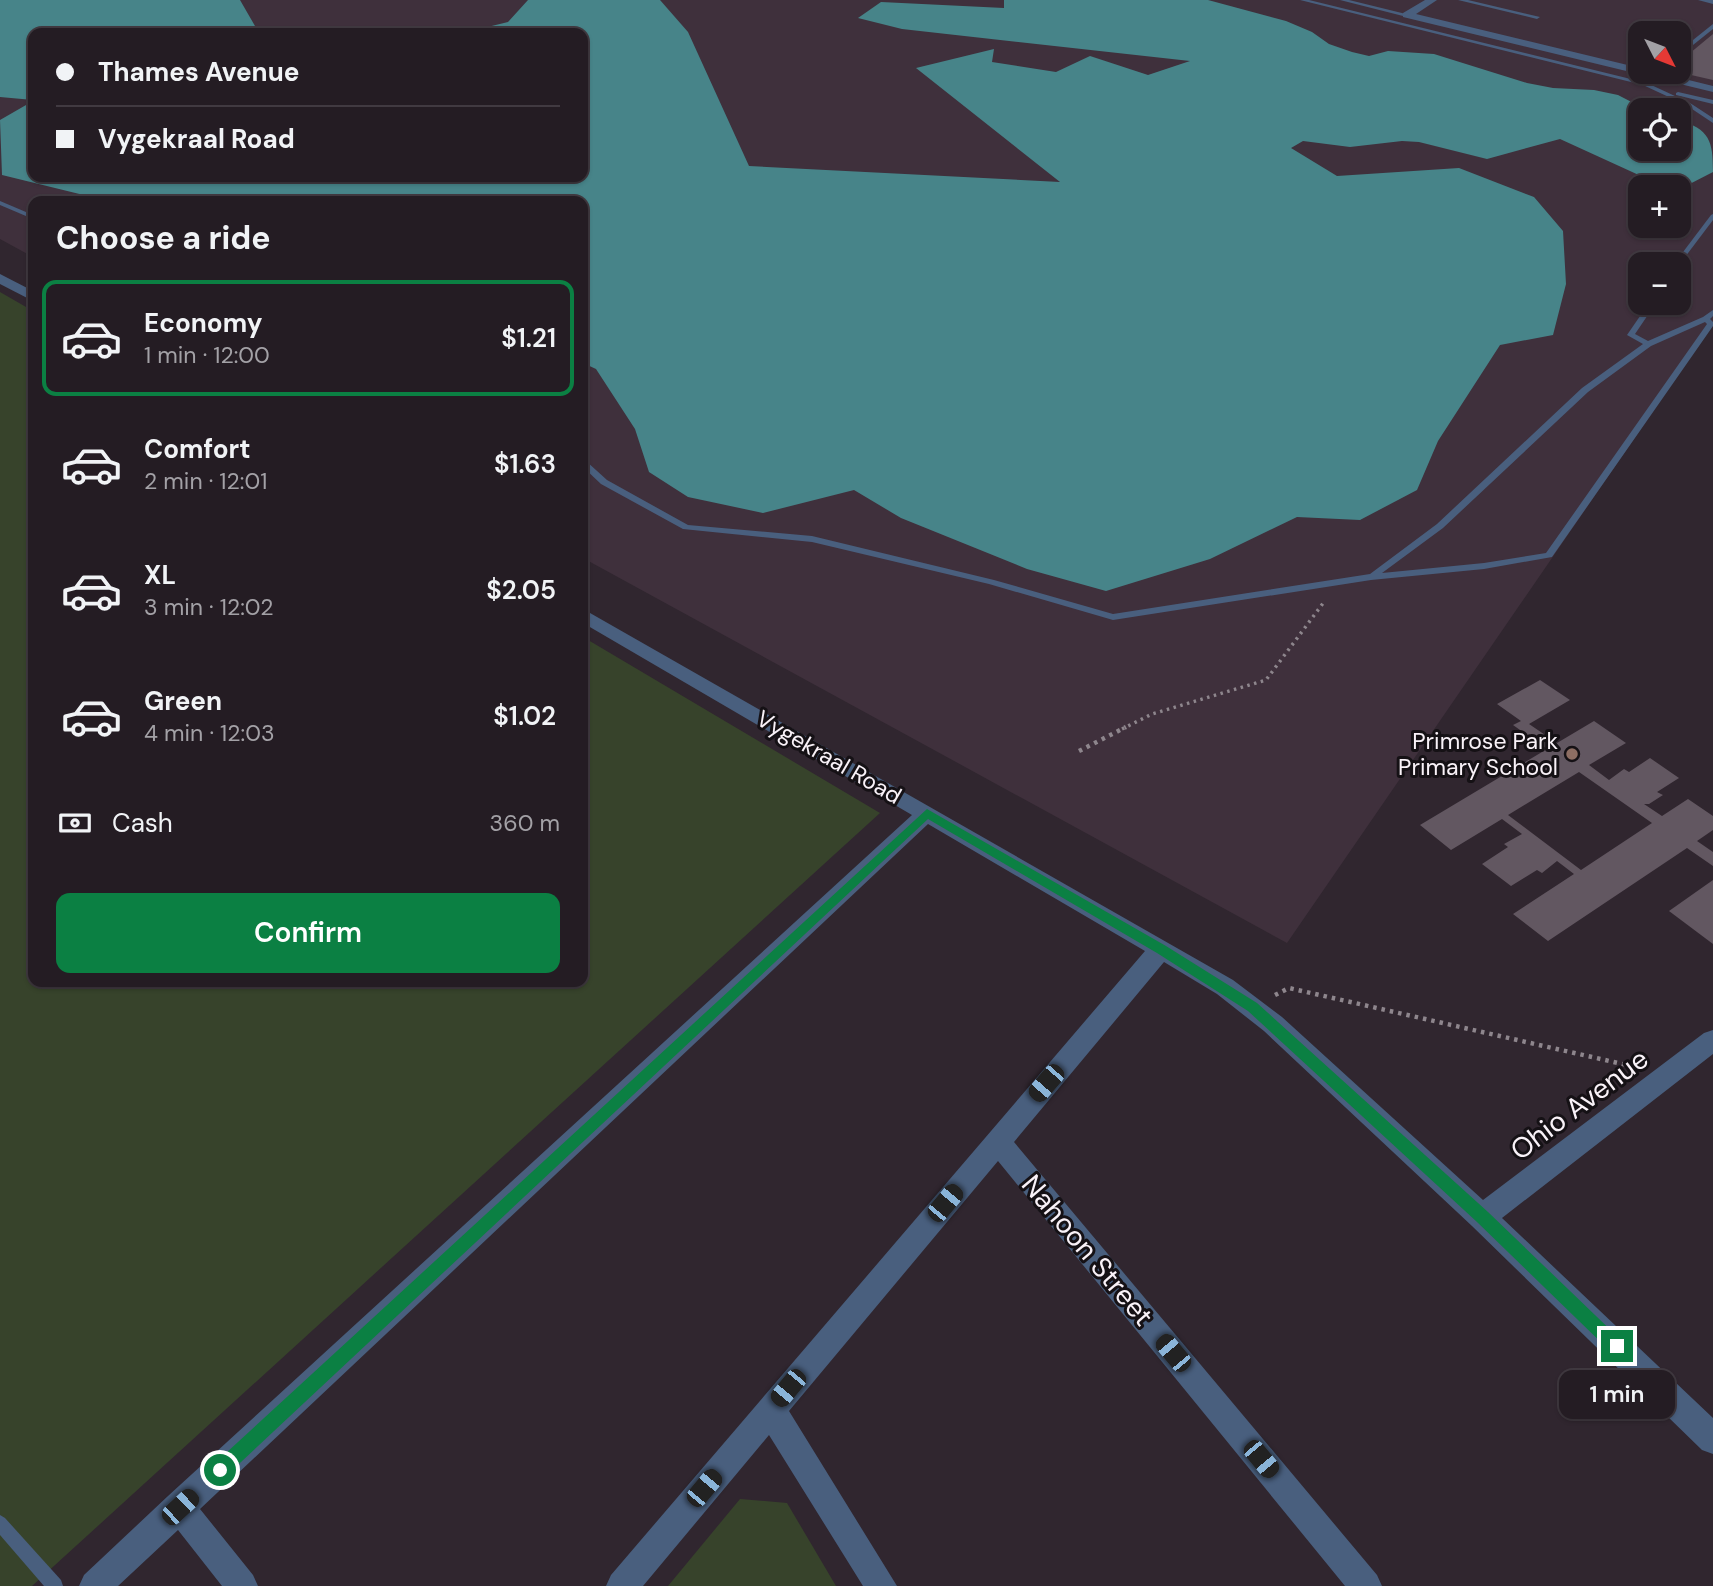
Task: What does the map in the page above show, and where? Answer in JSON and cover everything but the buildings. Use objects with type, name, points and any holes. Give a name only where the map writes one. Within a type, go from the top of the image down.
[{"type":"street","points":[[1408,15],[1432,0]]},
{"type":"street","points":[[1408,15],[1628,67]]},
{"type":"street","points":[[1691,83],[1713,89]]},
{"type":"street","points":[[0,278],[28,295]]},
{"type":"street","name":"Vygekraal Road","points":[[588,618],[1161,949],[1253,1007],[1482,1217],[1713,1438]]},
{"type":"street","points":[[95,1586],[927,813]]},
{"type":"street","points":[[622,1586],[1161,949]]},
{"type":"street","name":"Ohio Avenue","points":[[1482,1217],[1703,1048]]},
{"type":"street","name":"Nahoon Street","points":[[997,1141],[1366,1586]]},
{"type":"street","points":[[770,1409],[881,1586]]},
{"type":"street","points":[[180,1507],[242,1586]]},
{"type":"lane","points":[[1303,0],[1713,102]]},
{"type":"lane","points":[[1343,0],[1408,15]]},
{"type":"lane","points":[[1461,0],[1537,18]]},
{"type":"lane","points":[[1701,0],[1713,2]]},
{"type":"lane","points":[[1691,44],[1713,26]]},
{"type":"lane","points":[[1645,85],[1688,104],[1713,121]]},
{"type":"lane","points":[[0,203],[28,215]]},
{"type":"lane","points":[[1686,252],[1713,216]]},
{"type":"lane","points":[[1644,315],[1631,335],[1648,344]]},
{"type":"lane","points":[[588,468],[604,482],[686,527],[812,539],[991,582],[1112,617],[1371,577],[1484,566],[1549,555],[1711,324],[1710,316],[1648,344],[1584,390],[1440,526],[1371,577]]},
{"type":"lane","points":[[0,1523],[55,1586]]},
{"type":"path","points":[[1079,751],[1152,714],[1266,680],[1325,601]]},
{"type":"path","points":[[1253,1007],[1289,988],[1627,1065],[1703,1048]]},
{"type":"shaded area","points":[[0,0],[1713,0],[1713,324],[1287,943],[588,561],[588,196],[28,196],[28,254],[0,239]]},
{"type":"green space","points":[[0,292],[28,308],[28,987],[588,987],[588,640],[880,813],[32,1586],[0,1586]]},
{"type":"green space","points":[[740,1499],[787,1503],[836,1586],[668,1586]]},
{"type":"water","points":[[0,0],[240,0],[256,28],[28,28],[28,100],[0,97]]},
{"type":"water","points":[[528,0],[660,0],[688,32],[749,166],[1060,182],[916,68],[994,49],[992,62],[1056,72],[1090,56],[1148,75],[1190,61],[902,29],[858,18],[881,2],[1004,8],[1004,0],[1208,0],[1286,21],[1312,32],[1329,44],[1369,56],[1388,51],[1434,54],[1527,83],[1618,95],[1628,100],[1628,161],[1691,161],[1691,125],[1708,138],[1713,172],[1691,183],[1691,175],[1639,175],[1560,139],[1487,159],[1419,142],[1402,141],[1350,147],[1303,141],[1291,148],[1337,176],[1459,168],[1534,197],[1563,231],[1566,284],[1553,335],[1500,345],[1438,441],[1417,490],[1360,520],[1297,517],[1210,559],[1106,591],[1027,569],[901,518],[854,490],[763,513],[688,497],[649,472],[635,429],[596,369],[588,365],[588,196],[88,196],[31,182],[588,182],[588,28],[483,28],[508,22]]},
{"type":"water","points":[[28,104],[28,181],[2,175],[0,120]]},
{"type":"place","name":"Primrose Park Primary School","points":[[1572,754]]},
{"type":"route","points":[[220,1470],[927,813],[1225,987],[1253,1007],[1482,1217],[1617,1346]]}]
